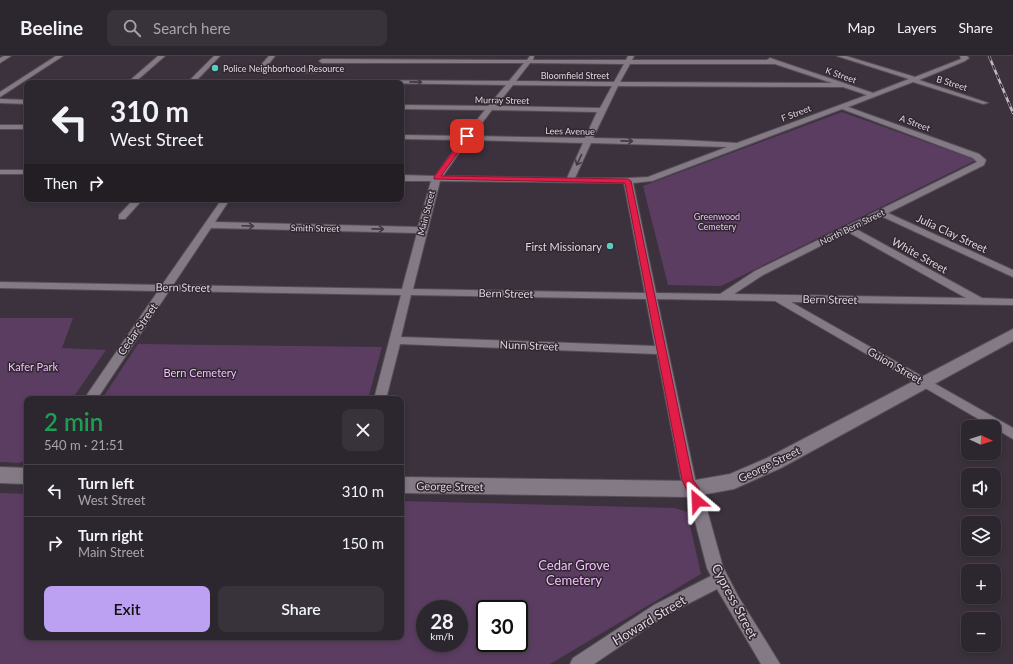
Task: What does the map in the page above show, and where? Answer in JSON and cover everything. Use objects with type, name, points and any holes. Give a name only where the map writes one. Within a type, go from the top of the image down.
[{"type":"street","points":[[0,60],[8,56]]},
{"type":"street","points":[[29,80],[60,56]]},
{"type":"street","points":[[134,80],[162,56]]},
{"type":"street","points":[[193,80],[217,56]]},
{"type":"street","points":[[272,56],[263,66],[262,70],[315,71]]},
{"type":"street","name":"K Street","points":[[760,56],[871,94]]},
{"type":"street","name":"B Street","points":[[840,56],[985,103]]},
{"type":"street","name":"F Street","points":[[404,178],[628,181],[649,179],[871,94],[913,80],[963,60],[966,58],[963,56]]},
{"type":"street","points":[[308,80],[323,58],[629,59],[777,62]]},
{"type":"street","name":"Main Street","points":[[381,396],[408,292],[430,195],[436,178],[465,139],[530,59]]},
{"type":"street","points":[[570,180],[602,110],[629,59]]},
{"type":"street","name":"Bloomfield Street","points":[[404,82],[843,85]]},
{"type":"street","points":[[1,101],[24,83]]},
{"type":"street","points":[[1,101],[24,102]]},
{"type":"street","name":"A Street","points":[[840,106],[982,160]]},
{"type":"street","name":"Murray Street","points":[[404,107],[602,110]]},
{"type":"street","points":[[0,128],[24,127]]},
{"type":"street","name":"Lees Avenue","points":[[404,137],[683,142],[738,146]]},
{"type":"street","name":"North Bern Street","points":[[722,297],[759,273],[981,163],[982,160]]},
{"type":"street","points":[[0,172],[24,172]]},
{"type":"street","name":"Cypress Street","points":[[628,181],[662,350],[692,488],[706,538],[720,579],[771,664]]},
{"type":"street","points":[[122,217],[136,202]]},
{"type":"street","name":"Cedar Street","points":[[92,396],[224,202]]},
{"type":"street","name":"Julia Clay Street","points":[[881,213],[1013,274]]},
{"type":"street","name":"Smith Street","points":[[209,225],[422,230]]},
{"type":"street","name":"White Street","points":[[849,229],[981,302]]},
{"type":"street","name":"Bern Street","points":[[0,285],[1013,302]]},
{"type":"street","name":"Guion Street","points":[[776,298],[926,382],[1013,434]]},
{"type":"street","name":"George Street","points":[[404,485],[666,490],[692,488],[734,481],[754,473],[1013,334]]},
{"type":"street","name":"Nunn Street","points":[[395,340],[662,350]]},
{"type":"street","points":[[0,475],[24,476]]},
{"type":"street","name":"Howard Street","points":[[579,664],[660,610],[720,579]]},
{"type":"green space","name":"Greenwood Cemetery","points":[[842,112],[976,160],[721,286],[668,285],[643,186]]},
{"type":"green space","name":"Kafer Park","points":[[0,318],[73,318],[62,348],[106,350],[74,396],[24,396],[24,461],[19,463],[0,462]]},
{"type":"green space","name":"Bern Cemetery","points":[[138,344],[382,347],[369,396],[104,396]]},
{"type":"green space","name":"Cedar Grove Cemetery","points":[[0,493],[24,494],[24,640],[404,640],[404,501],[675,508],[687,512],[701,574],[550,664],[0,664]]},
{"type":"railway","points":[[989,56],[1013,113]]},
{"type":"place","name":"Police Neighborhood Resource","points":[[215,68]]},
{"type":"place","name":"First Missionary","points":[[610,246]]},
{"type":"route","points":[[467,136],[436,178],[628,181],[688,480],[690,489],[694,488],[697,501]]}]
